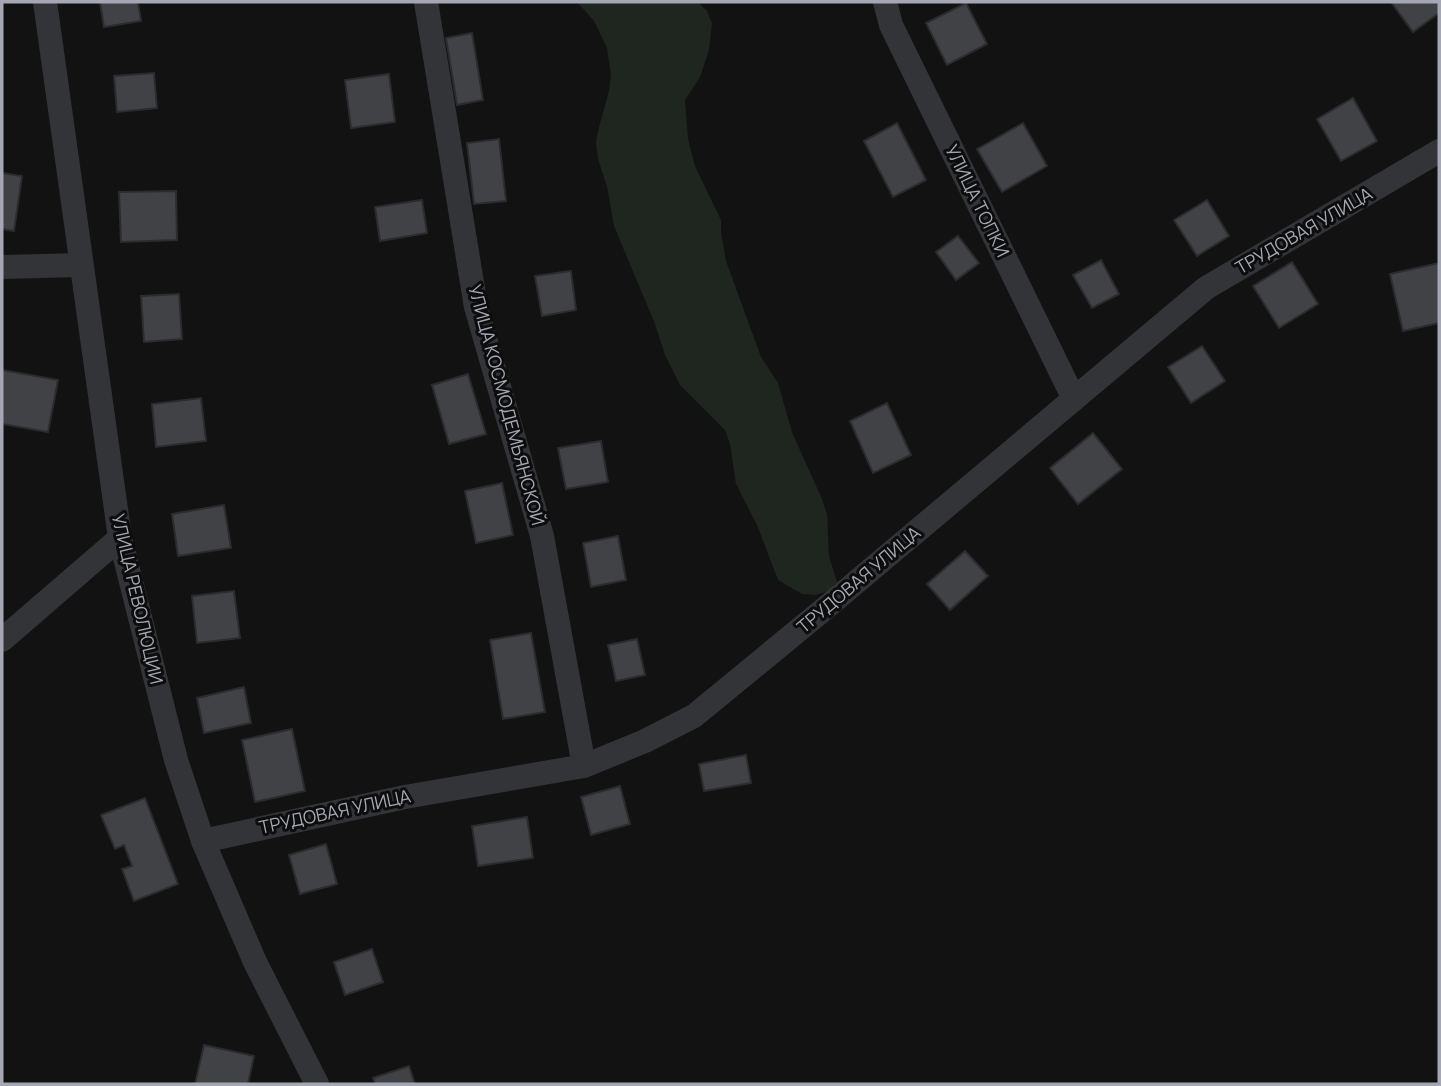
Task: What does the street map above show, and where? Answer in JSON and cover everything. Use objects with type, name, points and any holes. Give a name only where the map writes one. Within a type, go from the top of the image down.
[{"type":"street","name":"УЛИЦА РЕВОЛЮЦИИ","points":[[45,2],[120,538],[176,760],[203,841],[256,962],[317,1084]]},
{"type":"street","name":"УЛИЦА КОСМОДЕМЬЯНСКОЙ","points":[[426,2],[476,307],[542,536],[584,766]]},
{"type":"street","name":"УЛИЦА ТОПКИ","points":[[885,2],[891,25],[1074,399]]},
{"type":"street","name":"ТРУДОВАЯ УЛИЦА","points":[[203,841],[405,797],[584,766],[645,741],[694,716],[1206,288],[1439,151]]},
{"type":"street","points":[[2,267],[81,265]]},
{"type":"street","points":[[2,640],[120,538]]},
{"type":"shaded area","points":[[577,2],[698,2],[707,11],[712,23],[709,50],[700,77],[685,100],[688,139],[695,166],[721,220],[726,261],[761,357],[778,383],[792,432],[827,514],[829,556],[837,582],[828,591],[816,595],[802,594],[778,580],[757,525],[736,484],[730,444],[725,430],[680,385],[665,355],[614,226],[596,143],[611,75],[607,48],[594,21]]},
{"type":"building","points":[[100,2],[138,2],[141,21],[104,27]]},
{"type":"building","points":[[1391,2],[1439,2],[1439,13],[1413,32]]},
{"type":"building","points":[[966,3],[987,44],[947,65],[926,23]]},
{"type":"building","points":[[472,33],[483,100],[457,105],[446,38]]},
{"type":"building","points":[[154,73],[157,108],[117,112],[114,76]]},
{"type":"building","points":[[389,74],[395,122],[351,128],[345,80]]},
{"type":"building","points":[[1353,98],[1377,141],[1341,161],[1317,119]]},
{"type":"building","points":[[897,123],[926,180],[893,197],[864,141]]},
{"type":"building","points":[[1023,123],[1047,166],[1002,192],[977,149]]},
{"type":"building","points":[[499,139],[506,201],[474,204],[467,143]]},
{"type":"building","points":[[2,173],[22,176],[14,231],[2,229]]},
{"type":"building","points":[[176,191],[177,240],[121,242],[119,192]]},
{"type":"building","points":[[422,200],[427,233],[380,241],[375,207]]},
{"type":"building","points":[[1207,200],[1229,236],[1197,256],[1174,220]]},
{"type":"building","points":[[958,236],[979,263],[956,280],[936,252]]},
{"type":"building","points":[[1101,260],[1119,294],[1092,308],[1073,275]]},
{"type":"building","points":[[1292,262],[1318,304],[1279,328],[1253,286]]},
{"type":"building","points":[[1439,263],[1439,323],[1403,331],[1390,274]]},
{"type":"building","points":[[571,271],[576,310],[542,316],[535,276]]},
{"type":"building","points":[[179,294],[182,339],[144,342],[141,296]]},
{"type":"building","points":[[1202,346],[1225,381],[1191,403],[1168,367]]},
{"type":"building","points":[[2,370],[58,380],[48,432],[2,424]]},
{"type":"building","points":[[468,374],[486,434],[449,444],[432,385]]},
{"type":"building","points":[[201,398],[206,441],[156,447],[152,404]]},
{"type":"building","points":[[887,403],[911,455],[873,473],[850,421]]},
{"type":"building","points":[[1093,433],[1122,469],[1078,504],[1050,468]]},
{"type":"building","points":[[601,441],[608,482],[566,489],[558,448]]},
{"type":"building","points":[[502,483],[513,535],[476,543],[465,491]]},
{"type":"building","points":[[224,505],[231,548],[178,556],[172,514]]},
{"type":"building","points":[[618,536],[626,580],[591,587],[583,543]]},
{"type":"building","points":[[965,551],[988,576],[950,610],[927,584]]},
{"type":"building","points":[[234,591],[240,638],[197,643],[192,596]]},
{"type":"building","points":[[531,633],[545,712],[503,719],[490,640]]},
{"type":"building","points":[[637,639],[645,675],[616,681],[608,645]]},
{"type":"building","points":[[244,687],[251,723],[204,733],[197,698]]},
{"type":"building","points":[[292,729],[305,791],[255,802],[242,740]]},
{"type":"building","points":[[746,755],[751,783],[704,791],[699,764]]},
{"type":"building","points":[[620,786],[630,824],[591,835],[581,797]]},
{"type":"building","points":[[145,798],[178,884],[134,901],[122,869],[132,866],[124,845],[115,849],[101,815]]},
{"type":"building","points":[[527,817],[533,858],[478,866],[472,826]]},
{"type":"building","points":[[326,844],[337,884],[300,894],[289,855]]},
{"type":"building","points":[[372,949],[383,982],[345,995],[334,962]]},
{"type":"building","points":[[204,1045],[254,1056],[248,1084],[195,1084]]},
{"type":"building","points":[[409,1066],[415,1084],[375,1084],[373,1078]]}]
